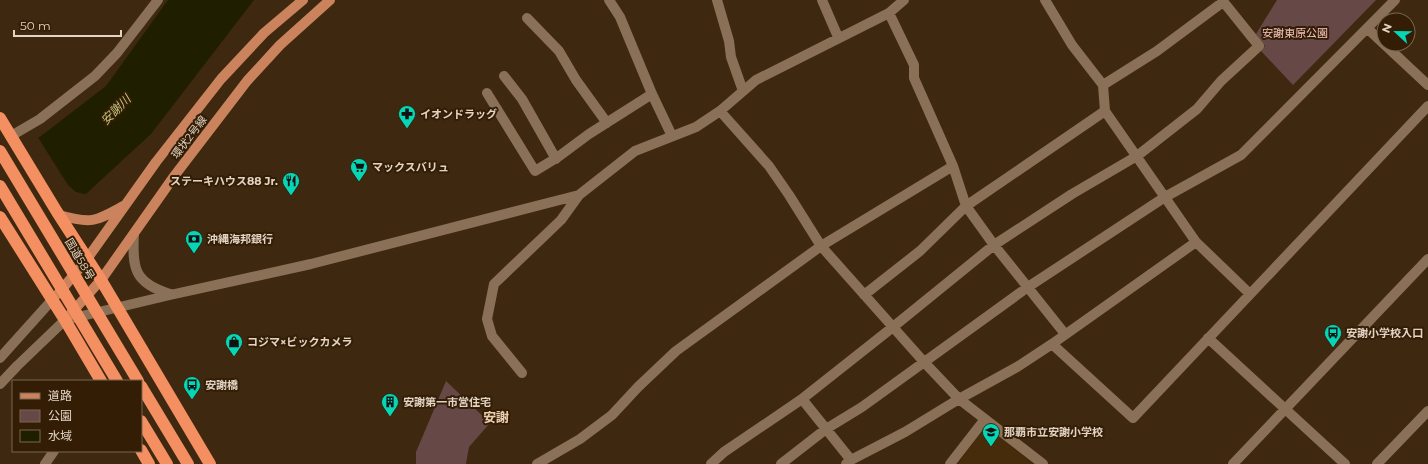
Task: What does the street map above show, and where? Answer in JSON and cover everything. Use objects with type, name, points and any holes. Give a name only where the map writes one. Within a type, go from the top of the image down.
[{"type":"highway","points":[[0,118],[58,214],[101,280],[210,464]]},
{"type":"highway","name":"国道58号","points":[[0,151],[137,380]]},
{"type":"highway","points":[[0,186],[116,380]]},
{"type":"highway","points":[[0,217],[65,320],[100,380]]},
{"type":"highway","points":[[142,388],[188,464]]},
{"type":"highway","points":[[142,423],[167,464]]},
{"type":"highway","points":[[142,452],[149,464]]},
{"type":"main road","name":"環状2号線","points":[[52,300],[87,259],[156,162],[221,79],[264,33],[303,0]]},
{"type":"main road","name":"環状2号線","points":[[65,320],[101,280],[176,175],[247,81],[280,45],[330,0]]},
{"type":"main road","points":[[58,214],[78,220],[90,221],[103,217],[124,205]]},
{"type":"street","points":[[15,141],[40,119],[95,76],[117,54],[158,0]]},
{"type":"street","points":[[609,0],[620,17],[652,94],[672,136]]},
{"type":"street","points":[[717,0],[729,40],[731,57],[743,91]]},
{"type":"street","points":[[822,0],[838,37]]},
{"type":"street","points":[[522,372],[492,336],[487,319],[494,284],[561,220],[579,195],[635,151],[696,127],[720,111],[756,80],[838,37],[889,13],[904,0]]},
{"type":"street","points":[[1045,0],[1072,45],[1102,85],[1105,111],[1196,242],[1250,294]]},
{"type":"street","points":[[781,464],[826,429],[862,407],[1028,287],[1165,196],[1241,155],[1368,29],[1395,0]]},
{"type":"street","points":[[711,464],[724,452],[802,399],[994,245],[1072,194],[1137,156],[1197,109],[1220,81],[1259,46],[1223,1],[1157,51],[1102,85]]},
{"type":"street","points":[[889,13],[914,65],[914,78],[953,166],[966,206],[994,245],[1065,334]]},
{"type":"street","points":[[527,18],[559,51],[576,80],[607,123]]},
{"type":"street","points":[[1368,29],[1428,85]]},
{"type":"street","points":[[504,76],[522,99],[556,158]]},
{"type":"street","points":[[487,93],[535,171],[652,94]]},
{"type":"street","points":[[1052,344],[1133,418],[1428,106]]},
{"type":"street","points":[[720,111],[769,166],[790,195],[821,246],[924,362],[959,399],[1044,464]]},
{"type":"street","points":[[864,295],[920,251],[966,206],[1105,111]]},
{"type":"street","points":[[537,464],[580,439],[612,416],[638,387],[676,351],[821,246],[953,166]]},
{"type":"street","points":[[0,384],[65,320],[170,294],[311,264],[579,195]]},
{"type":"street","points":[[134,234],[133,256],[138,273],[143,281],[149,286],[170,294]]},
{"type":"street","points":[[802,399],[826,429],[849,462],[906,432],[959,399],[1017,367],[1196,242]]},
{"type":"street","points":[[1233,464],[1428,259]]},
{"type":"street","points":[[0,358],[52,300]]},
{"type":"street","points":[[1208,338],[1345,464]]},
{"type":"street","points":[[1378,464],[1428,410]]},
{"type":"street","points":[[950,464],[985,419]]},
{"type":"street","points":[[45,464],[53,452]]},
{"type":"shaded area","name":"那覇市立安謝小学校","points":[[984,429],[990,429],[1032,464],[958,464]]},
{"type":"green space","name":"安謝東原公園","points":[[1277,0],[1376,0],[1293,85],[1261,51],[1265,46],[1256,34]]},
{"type":"green space","points":[[446,381],[490,423],[469,447],[466,464],[416,464],[416,452]]},
{"type":"water","name":"安謝川","points":[[168,0],[254,0],[151,134],[87,193],[70,201],[0,161],[41,136],[106,86]]},
{"type":"pier","points":[[37,136],[68,185],[76,192],[88,195],[0,237],[0,158]]},
{"type":"place","name":"イオンドラッグ","points":[[407,129]]},
{"type":"place","name":"マックスバリュ","points":[[359,182]]},
{"type":"place","name":"ステーキハウス88 Jr.","points":[[291,196]]},
{"type":"place","name":"沖縄海邦銀行","points":[[194,254]]},
{"type":"place","name":"安謝小学校入口","points":[[1333,348]]},
{"type":"place","name":"コジマ×ビックカメラ","points":[[234,357]]},
{"type":"place","name":"安謝橋","points":[[192,400]]},
{"type":"place","name":"安謝第一市営住宅","points":[[390,417]]},
{"type":"place","name":"那覇市立安謝小学校","points":[[991,447]]},
{"type":"district","name":"安謝","points":[[496,417]]}]
